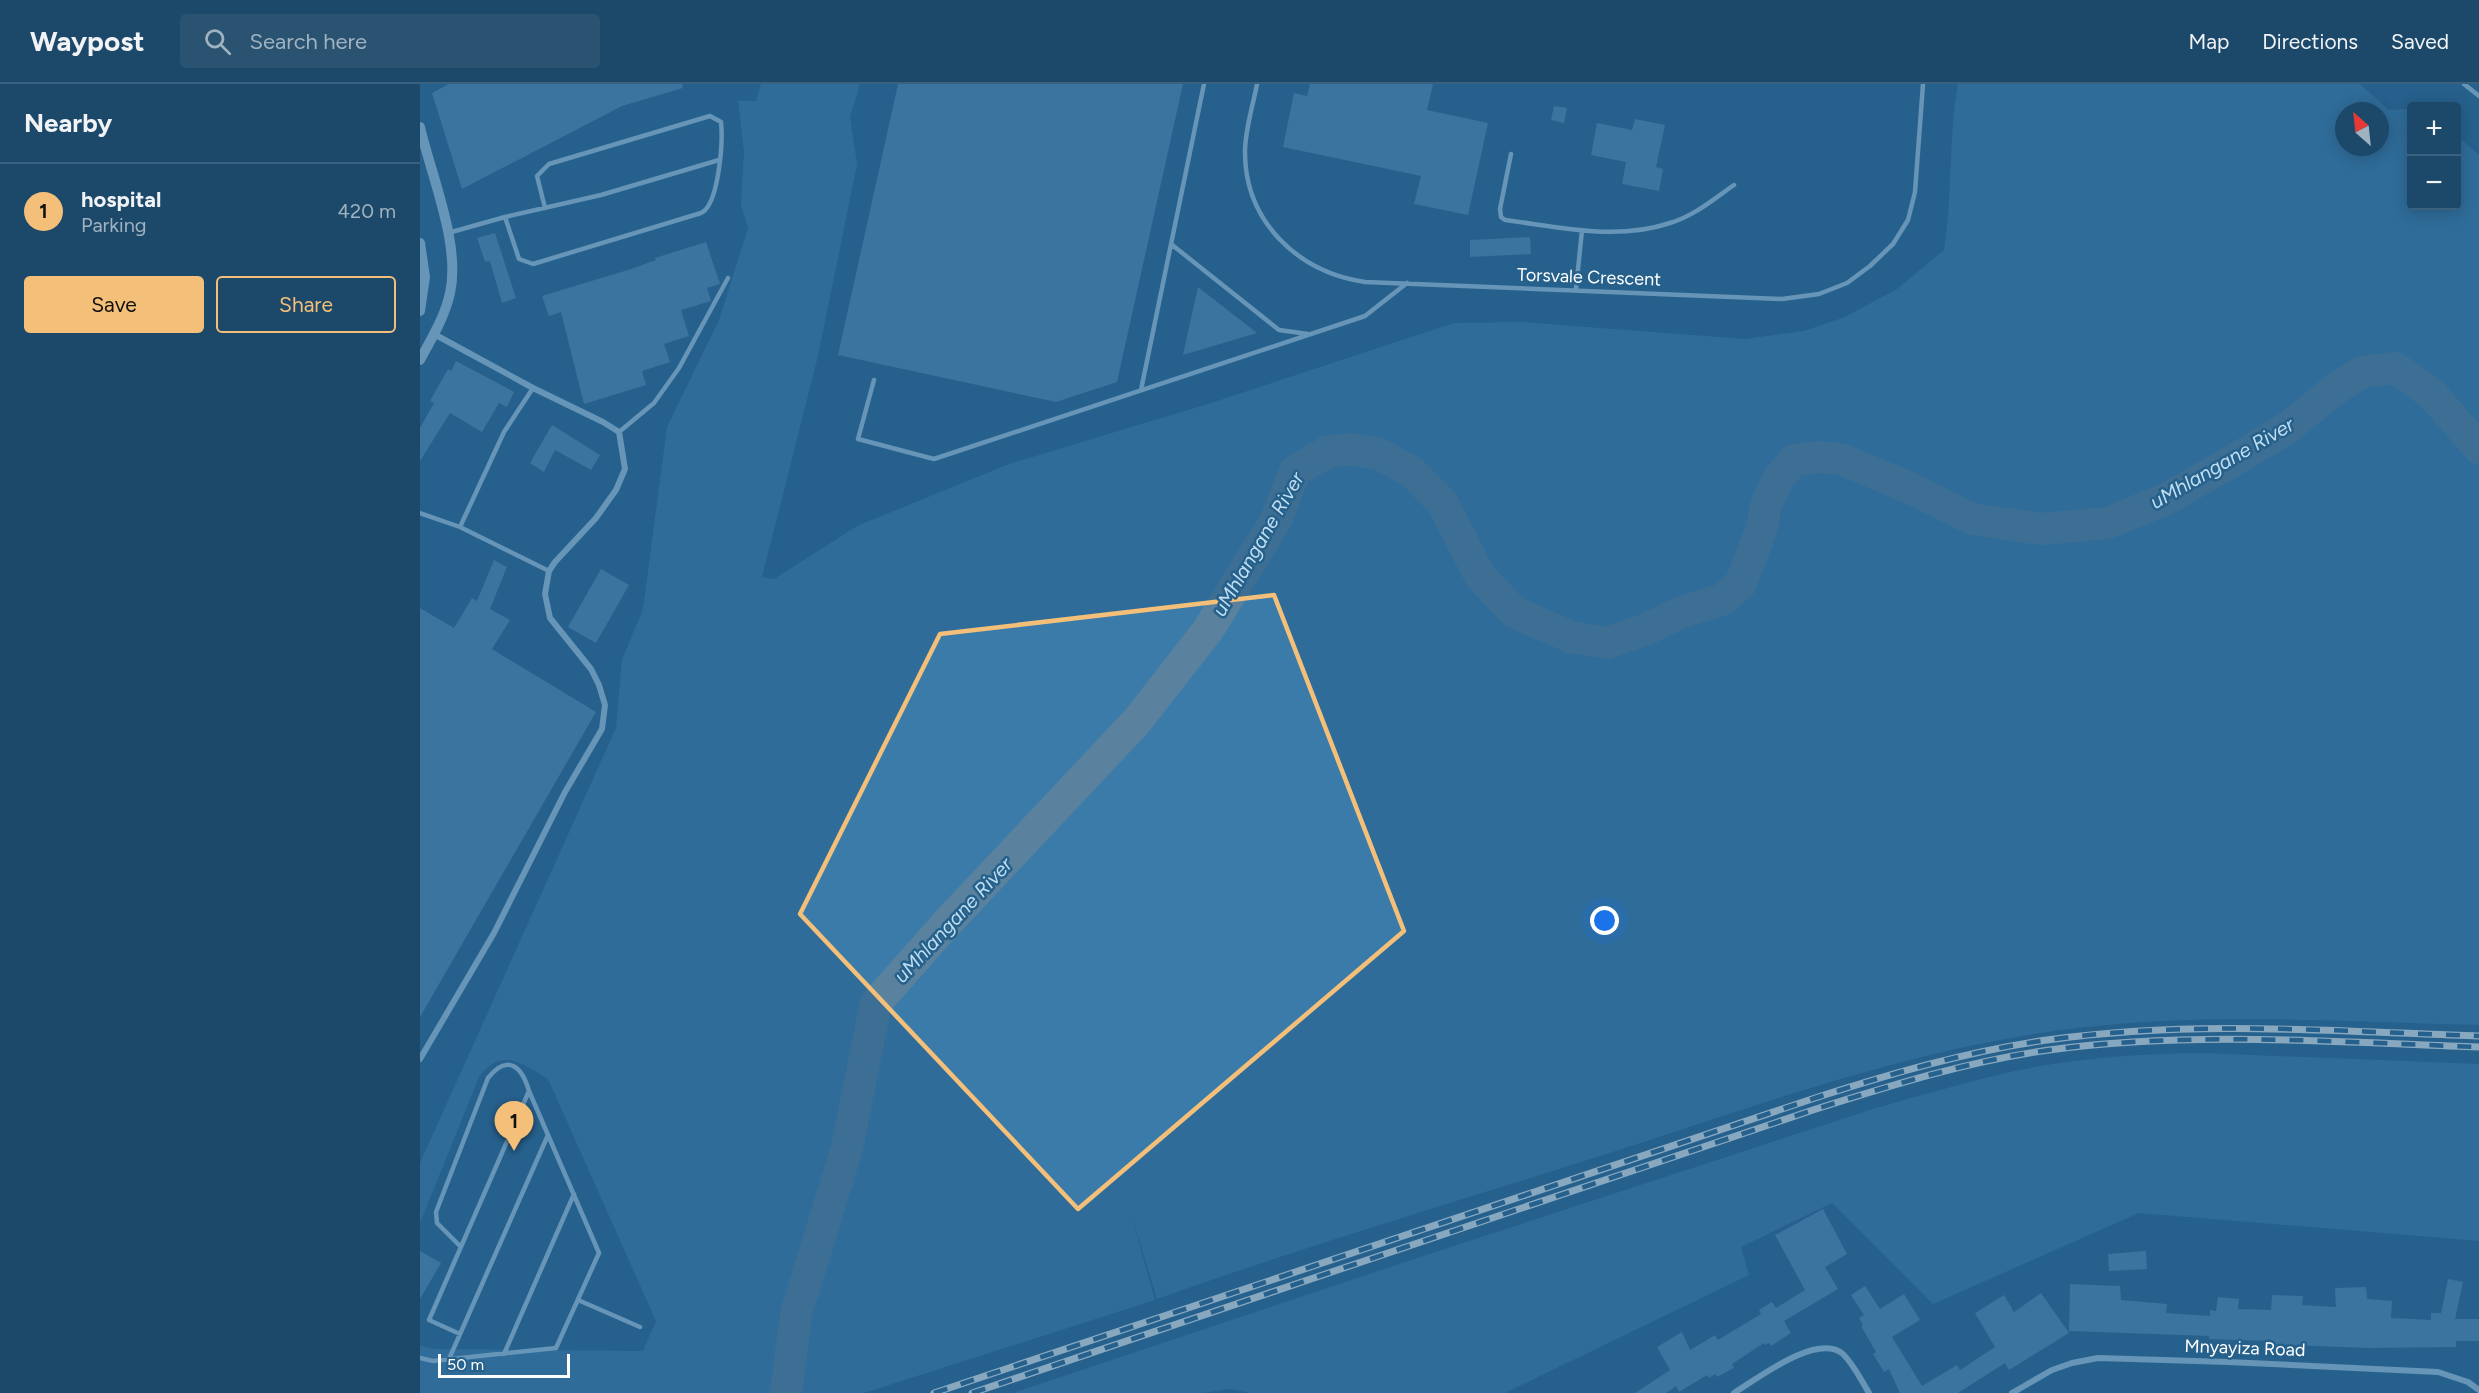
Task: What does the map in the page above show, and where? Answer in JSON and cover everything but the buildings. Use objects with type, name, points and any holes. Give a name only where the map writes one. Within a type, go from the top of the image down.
[{"type":"street","points":[[420,127],[448,233],[453,261],[450,292],[442,319],[420,360]]},
{"type":"street","points":[[420,243],[426,277],[420,311]]},
{"type":"street","points":[[420,1059],[494,933],[565,792],[602,729],[605,705],[599,685],[591,669],[550,618],[546,608],[545,594],[549,571],[616,490],[625,469],[619,432],[434,333]]},
{"type":"street","points":[[1734,1393],[1806,1351],[1829,1348],[1841,1353],[1869,1393]]},
{"type":"street","name":"Mnyayiza Road","points":[[2012,1393],[2072,1363],[2098,1359],[2240,1362],[2438,1372],[2468,1382],[2479,1390]]},
{"type":"lane","points":[[1141,390],[1204,84]]},
{"type":"lane","name":"Torsvale Crescent","points":[[1257,84],[1245,152],[1247,175],[1260,211],[1275,234],[1300,258],[1328,274],[1365,282],[1782,299],[1819,294],[1847,283],[1870,266],[1893,244],[1908,220],[1915,192],[1923,84]]},
{"type":"lane","points":[[2464,84],[2479,96]]},
{"type":"lane","points":[[505,217],[519,259],[533,264],[706,211],[714,191],[722,142],[721,122],[710,116],[545,166],[537,176],[545,208]]},
{"type":"lane","points":[[1511,154],[1500,209],[1501,217],[1505,220],[1610,233],[1644,229],[1672,223],[1696,211],[1734,185]]},
{"type":"lane","points":[[448,233],[600,195],[719,160]]},
{"type":"lane","points":[[1576,289],[1582,230]]},
{"type":"lane","points":[[1171,244],[1279,330],[1311,334]]},
{"type":"lane","points":[[619,432],[654,403],[679,368],[728,278]]},
{"type":"lane","points":[[874,380],[858,439],[934,459],[1365,316],[1407,283]]},
{"type":"lane","points":[[460,526],[504,432],[534,388]]},
{"type":"lane","points":[[420,513],[460,526],[549,571]]},
{"type":"lane","points":[[420,1358],[433,1361],[556,1348],[599,1253],[524,1075],[515,1066],[504,1065],[494,1070],[488,1078],[436,1212],[437,1223],[461,1247]]},
{"type":"lane","points":[[460,1334],[429,1320],[529,1091]]},
{"type":"lane","points":[[449,1359],[548,1135]]},
{"type":"lane","points":[[504,1354],[574,1194]]},
{"type":"lane","points":[[578,1300],[640,1328]]},
{"type":"highlighted area","points":[[1274,595],[1404,931],[1078,1209],[800,914],[940,634]]},
{"type":"shaded area","points":[[761,84],[860,84],[850,117],[857,164],[818,356],[762,577],[774,579],[857,526],[1009,464],[1211,403],[1454,323],[1522,322],[1745,339],[1804,331],[1845,317],[1897,289],[1944,250],[1958,84],[2360,84],[2380,102],[2335,102],[2335,156],[2389,156],[2389,110],[2407,109],[2407,210],[2461,210],[2461,139],[2479,155],[2479,1025],[2253,1019],[2140,1022],[2084,1027],[1973,1045],[1865,1072],[1759,1104],[1322,1243],[1157,1299],[1130,1210],[1155,1300],[864,1393],[420,1393],[420,1345],[433,1349],[643,1351],[656,1321],[548,1079],[521,1064],[504,1060],[496,1062],[479,1077],[420,1223],[420,1163],[616,728],[622,660],[643,609],[667,427],[719,320],[748,228],[741,205],[744,152],[738,101],[756,101]]},
{"type":"shaded area","points":[[2201,1053],[2479,1064],[2479,1241],[2139,1213],[1933,1304],[1832,1203],[1741,1247],[1749,1275],[1505,1393],[1250,1393],[1230,1389],[1203,1393],[1013,1393],[1873,1109],[1982,1079],[2064,1062],[2155,1054]]},
{"type":"waterway","name":"uMhlangane River","points":[[786,1393],[796,1314],[847,1148],[876,1003],[946,924],[1137,721],[1208,630],[1276,520],[1295,471],[1327,452],[1351,449],[1379,454],[1412,472],[1442,502],[1480,576],[1514,612],[1571,637],[1607,643],[1647,629],[1682,612],[1721,600],[1740,585],[1762,528],[1766,505],[1778,479],[1794,460],[1822,457],[1843,460],[1908,487],[1972,519],[2041,529],[2108,523],[2166,499],[2231,462],[2289,427],[2334,390],[2362,372],[2395,368],[2431,393],[2479,448]]},
{"type":"railway","points":[[934,1393],[1818,1097],[1903,1071],[1960,1057],[2047,1040],[2155,1030],[2263,1029],[2479,1036]]},
{"type":"railway","points":[[972,1393],[1816,1109],[1990,1060],[2102,1044],[2210,1039],[2479,1047]]},
{"type":"place","name":"hospital","points":[[514,1151]]}]
